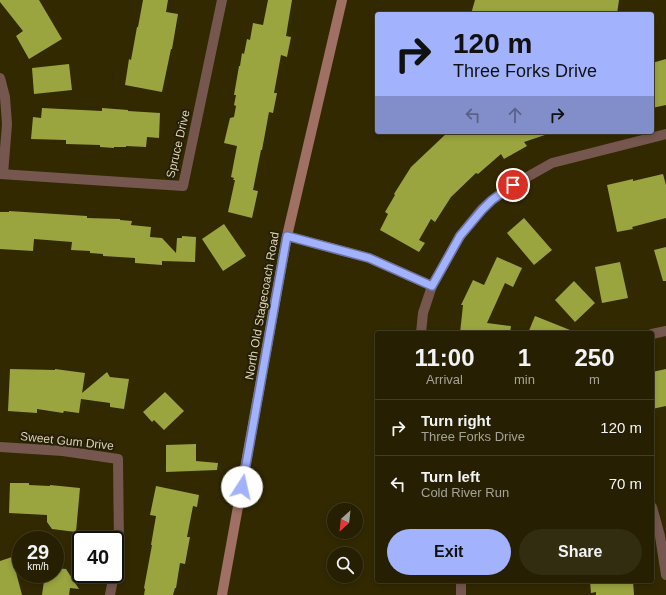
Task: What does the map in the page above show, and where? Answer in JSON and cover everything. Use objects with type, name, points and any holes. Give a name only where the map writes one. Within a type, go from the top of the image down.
[{"type":"street","name":"Spruce Drive","points":[[1,174],[183,186],[222,0]]},
{"type":"street","name":"North Old Stagecoach Road","points":[[222,595],[287,236],[342,0]]},
{"type":"street","points":[[0,78],[5,97],[7,124],[1,174]]},
{"type":"street","points":[[421,331],[423,313],[432,286],[460,236],[487,205],[513,185],[552,163],[666,134]]},
{"type":"street","points":[[287,236],[369,258],[432,286]]},
{"type":"street","points":[[654,334],[666,331]]},
{"type":"street","name":"Sweet Gum Drive","points":[[0,447],[63,451],[118,459],[119,531]]},
{"type":"street","points":[[654,515],[666,575]]},
{"type":"street","points":[[110,595],[112,583]]},
{"type":"street","points":[[461,583],[461,595]]},
{"type":"building","points":[[0,0],[39,0],[62,39],[29,59],[16,36],[23,31]]},
{"type":"building","points":[[143,0],[168,0],[166,12],[178,14],[162,92],[125,85],[129,59],[131,60]]},
{"type":"building","points":[[268,0],[292,0],[286,36],[291,37],[287,57],[281,55],[274,93],[277,93],[273,113],[269,112],[253,190],[258,191],[252,218],[228,212],[235,180],[231,177],[237,146],[224,143],[230,118],[234,117],[236,95],[234,95],[242,53],[244,54],[247,39],[250,40],[253,23],[263,25]]},
{"type":"building","points":[[475,0],[619,0],[617,12],[472,12]]},
{"type":"building","points":[[666,59],[666,105],[654,108],[654,62]]},
{"type":"building","points":[[69,64],[72,90],[34,94],[32,68]]},
{"type":"building","points":[[42,108],[102,111],[102,108],[160,113],[159,138],[147,137],[146,147],[126,146],[114,148],[100,147],[100,145],[66,144],[66,140],[31,139],[33,117],[41,118]]},
{"type":"building","points":[[446,134],[548,134],[524,142],[527,146],[504,159],[501,154],[478,174],[476,173],[451,197],[435,222],[431,219],[419,240],[425,243],[419,252],[380,230],[388,214],[385,212],[395,195],[394,194],[411,167]]},
{"type":"building","points":[[663,174],[666,185],[666,218],[632,227],[633,229],[617,232],[607,185]]},
{"type":"building","points":[[9,211],[87,216],[87,218],[132,221],[131,225],[151,227],[150,237],[162,238],[176,253],[177,238],[182,238],[182,236],[196,237],[195,262],[162,261],[162,265],[135,263],[135,258],[103,256],[103,254],[90,253],[90,251],[71,250],[72,242],[34,239],[33,251],[0,249],[0,212]]},
{"type":"building","points":[[524,218],[552,250],[534,265],[507,233]]},
{"type":"building","points":[[224,224],[246,256],[223,271],[202,239]]},
{"type":"building","points":[[666,247],[666,281],[663,281],[654,250]]},
{"type":"building","points":[[497,257],[522,268],[513,287],[505,283],[487,323],[511,326],[510,331],[460,331],[463,305],[461,305],[473,280],[484,285]]},
{"type":"building","points":[[620,262],[628,298],[602,303],[595,267]]},
{"type":"building","points":[[574,281],[595,303],[575,322],[555,300]]},
{"type":"building","points":[[535,316],[572,331],[529,331]]},
{"type":"building","points":[[10,369],[55,369],[85,373],[82,393],[107,372],[110,377],[129,379],[124,409],[110,407],[110,403],[81,399],[79,413],[64,411],[63,413],[37,409],[37,413],[8,411]]},
{"type":"building","points":[[666,369],[666,406],[654,409],[654,372]]},
{"type":"building","points":[[165,392],[184,411],[164,430],[154,420],[152,422],[143,412]]},
{"type":"building","points":[[196,444],[196,461],[218,463],[217,470],[166,472],[166,445]]},
{"type":"building","points":[[10,483],[29,483],[29,485],[50,485],[80,488],[76,531],[52,529],[47,522],[47,515],[9,513]]},
{"type":"building","points":[[156,486],[199,495],[197,507],[193,506],[187,537],[190,537],[185,564],[180,563],[176,588],[173,595],[144,595],[156,516],[150,515]]},
{"type":"building","points":[[12,557],[12,583],[19,583],[22,595],[0,595],[0,561]]},
{"type":"building","points":[[64,569],[66,569],[72,578],[72,583],[75,583],[79,589],[70,588],[69,595],[42,595],[44,583],[64,583]]},
{"type":"building","points":[[590,583],[633,583],[634,595],[596,595],[596,592],[591,593]]},
{"type":"route","points":[[242,487],[287,236],[369,258],[432,286],[460,236],[492,200],[513,185]]}]
